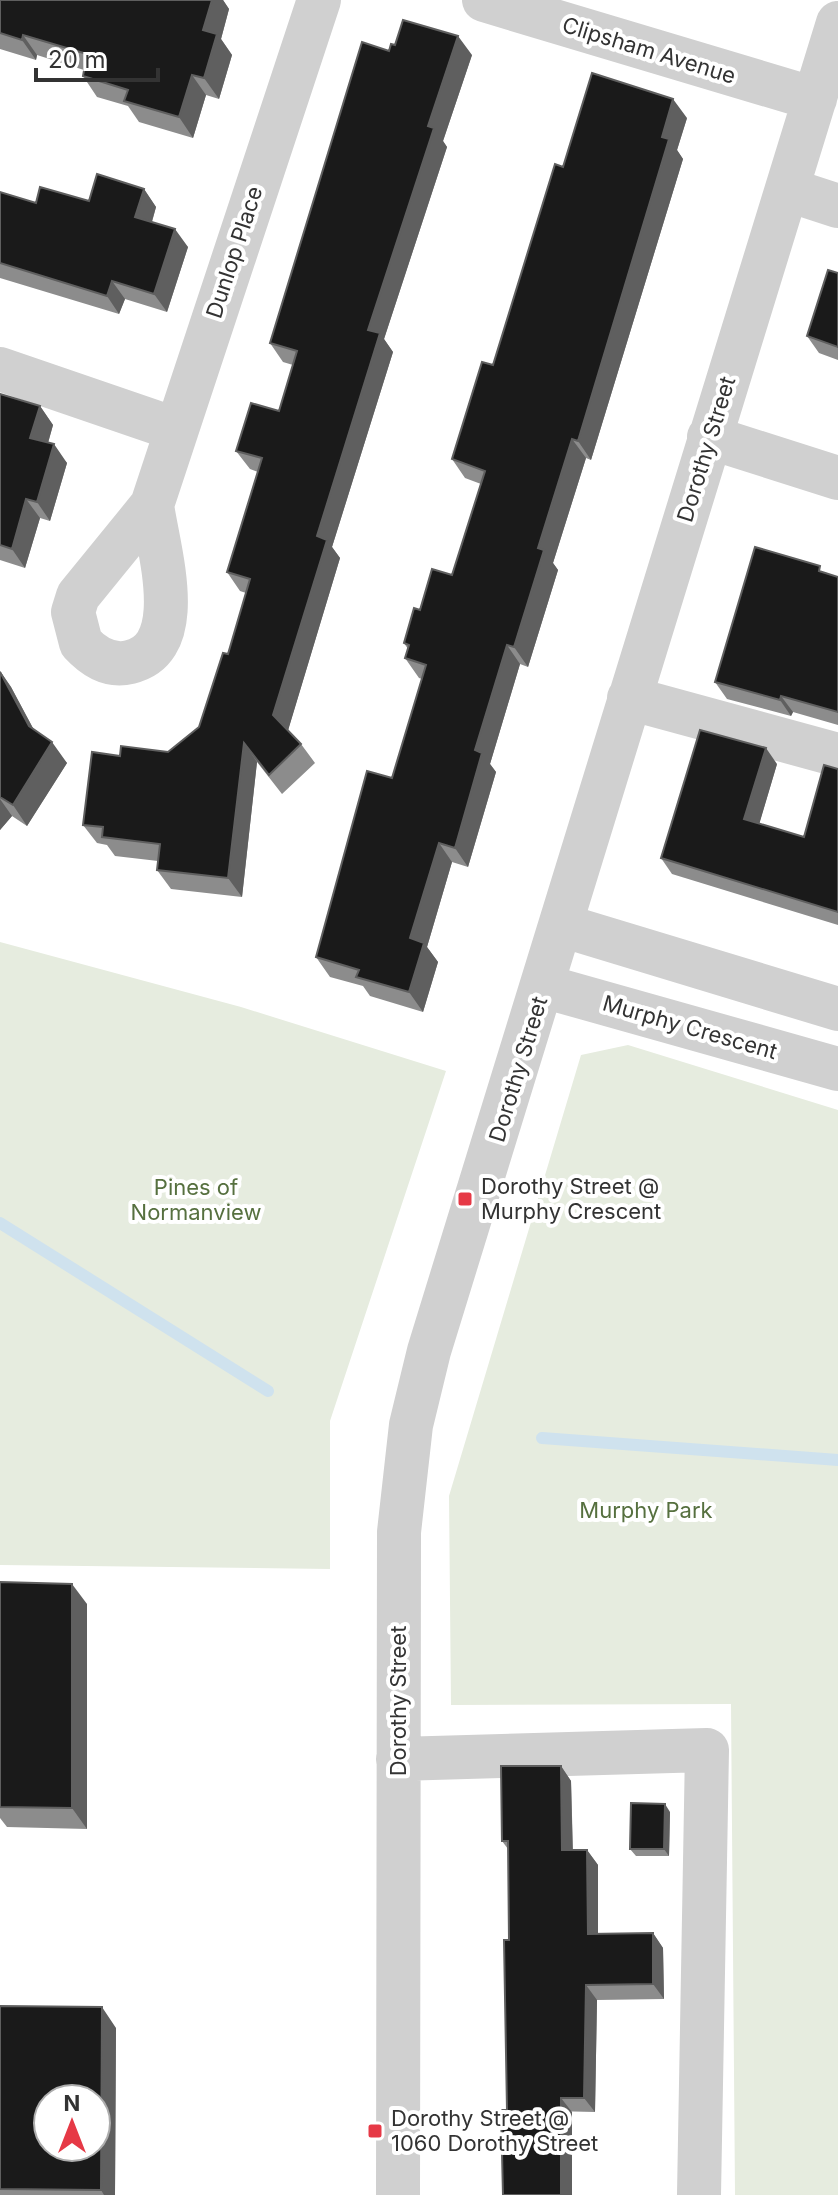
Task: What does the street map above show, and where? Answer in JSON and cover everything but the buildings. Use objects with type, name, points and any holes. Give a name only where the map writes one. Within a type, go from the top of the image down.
[{"type":"street","name":"Dunlop Place","points":[[152,505],[319,0]]},
{"type":"street","name":"Clipsham Avenue","points":[[484,0],[815,99]]},
{"type":"street","name":"Dorothy Street","points":[[398,2195],[399,1532],[411,1425],[429,1351],[838,25]]},
{"type":"street","points":[[789,190],[838,206]]},
{"type":"street","points":[[0,369],[175,429]]},
{"type":"street","points":[[709,437],[838,478]]},
{"type":"street","points":[[629,698],[838,755]]},
{"type":"street","points":[[561,925],[838,1009]]},
{"type":"street","name":"Murphy Crescent","points":[[543,986],[838,1069]]},
{"type":"street","points":[[398,1759],[707,1750],[699,2195]]},
{"type":"green space","name":"Pines of Normanview","points":[[0,942],[241,1007],[446,1071],[330,1421],[330,1569],[0,1565]]},
{"type":"green space","name":"Murphy Park","points":[[628,1045],[838,1110],[838,2195],[735,2195],[731,1704],[451,1705],[449,1496],[581,1055]]},
{"type":"waterway","points":[[0,1223],[268,1391]]},
{"type":"waterway","points":[[542,1438],[838,1460]]},
{"type":"place","name":"Dorothy Street @ Murphy Crescent","points":[[465,1199]]},
{"type":"place","name":"Dorothy Street @ 1060 Dorothy Street","points":[[375,2131]]}]
